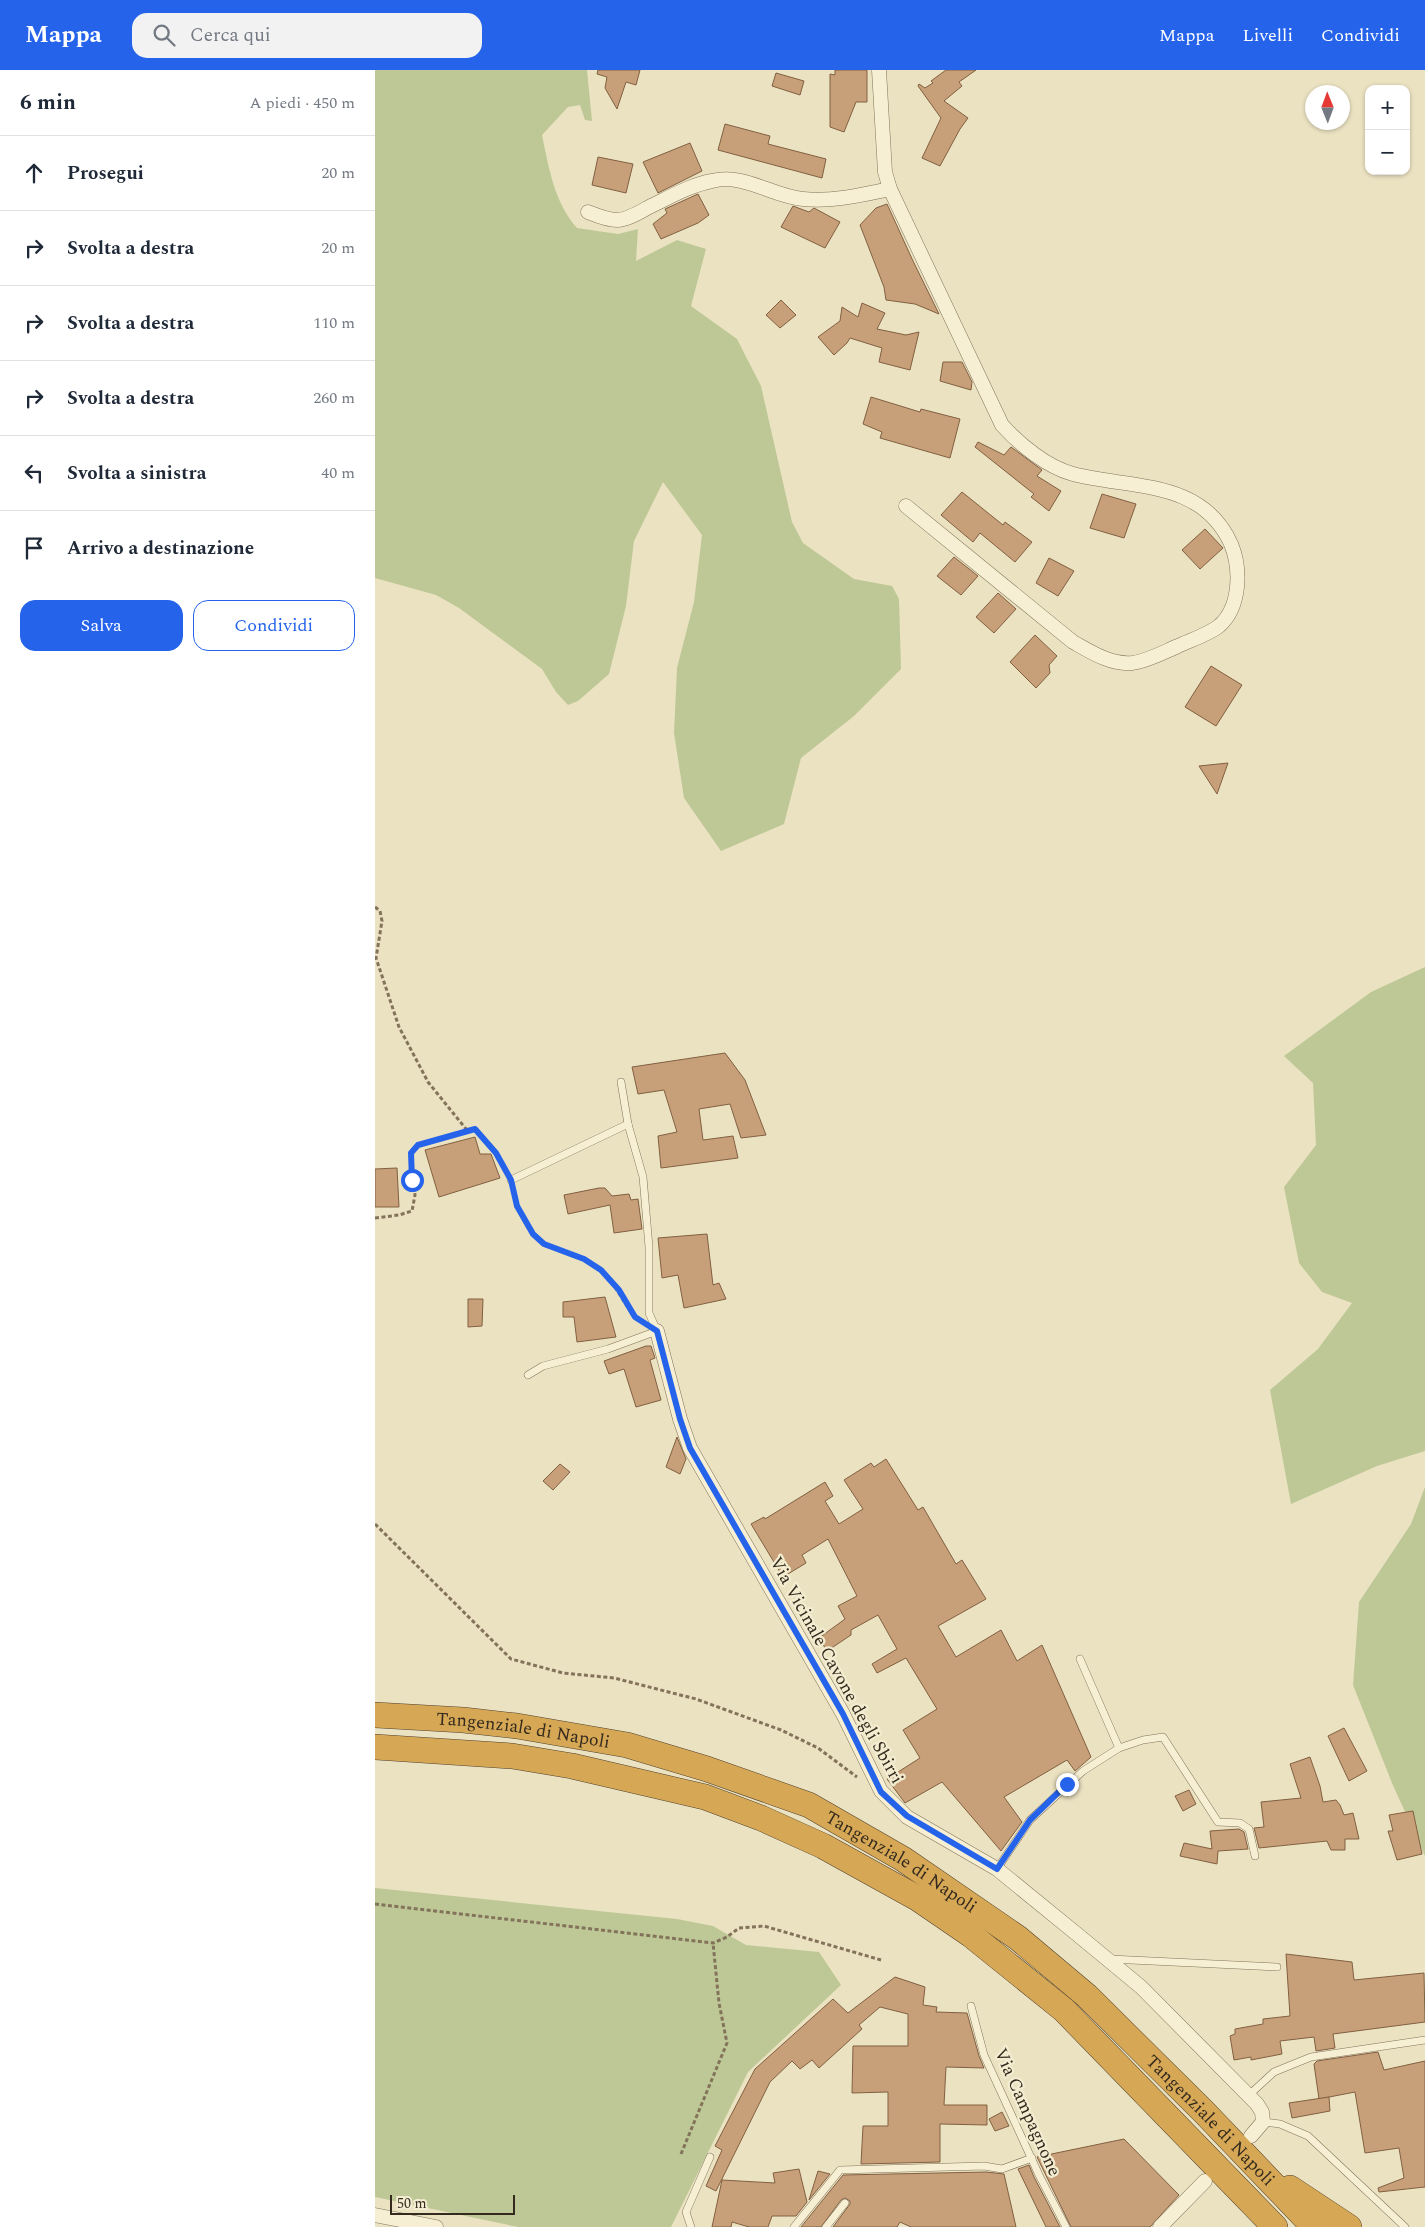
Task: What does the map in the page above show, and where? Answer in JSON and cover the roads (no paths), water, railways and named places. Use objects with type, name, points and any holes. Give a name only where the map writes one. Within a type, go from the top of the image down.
[{"type":"highway","name":"Tangenziale di Napoli","points":[[375,1715],[481,1722],[574,1734],[618,1743],[707,1769],[809,1805],[903,1859],[1018,1938],[1087,1996],[1204,2112],[1314,2227]]},
{"type":"highway","name":"Tangenziale di Napoli","points":[[375,1747],[512,1756],[590,1769],[705,1797],[761,1818],[823,1846],[917,1898],[971,1935],[1064,2010],[1275,2227]]},
{"type":"highway","points":[[1253,2164],[1349,2227]]},
{"type":"street","points":[[879,70],[885,172],[889,189],[1002,426],[1015,439],[1054,466],[1072,474],[1164,489],[1183,496],[1201,507],[1210,515],[1231,544],[1238,572],[1236,594],[1227,617],[1218,626],[1147,659],[1132,663],[1110,660],[1073,642],[906,506]]},
{"type":"street","points":[[588,212],[605,219],[619,220],[675,194],[711,181],[725,179],[741,180],[785,196],[804,199],[824,200],[889,189]]},
{"type":"street","name":"Via Vicinale Cavone degli Sbirri","points":[[657,1331],[680,1419],[690,1448],[843,1714],[881,1792],[907,1816],[997,1869],[1141,1987],[1249,2094],[1262,2112],[1263,2122]]},
{"type":"street","points":[[1251,2136],[1263,2122]]},
{"type":"street","points":[[1160,2227],[1205,2181]]},
{"type":"street","points":[[375,2215],[436,2227]]},
{"type":"lane","points":[[528,1376],[543,1366],[608,1348],[657,1331],[649,1313],[649,1247],[643,1177],[628,1124],[621,1082]]},
{"type":"lane","points":[[511,1180],[628,1124]]},
{"type":"lane","points":[[1080,1659],[1119,1748]]},
{"type":"lane","points":[[997,1869],[1030,1820],[1083,1770],[1119,1748],[1143,1740],[1163,1737],[1218,1822],[1240,1824],[1249,1829],[1255,1856]]},
{"type":"lane","points":[[1106,1958],[1277,1968]]},
{"type":"lane","name":"Via Campagnone","points":[[971,2006],[984,2055],[1066,2227]]},
{"type":"lane","points":[[1249,2094],[1274,2072],[1311,2057],[1425,2040]]},
{"type":"lane","points":[[1263,2122],[1280,2124],[1308,2136],[1405,2227]]},
{"type":"lane","points":[[691,2227],[687,2212],[710,2157]]},
{"type":"lane","points":[[794,2227],[840,2170],[984,2166],[1002,2170],[1033,2158]]},
{"type":"lane","points":[[826,2227],[845,2203]]}]
